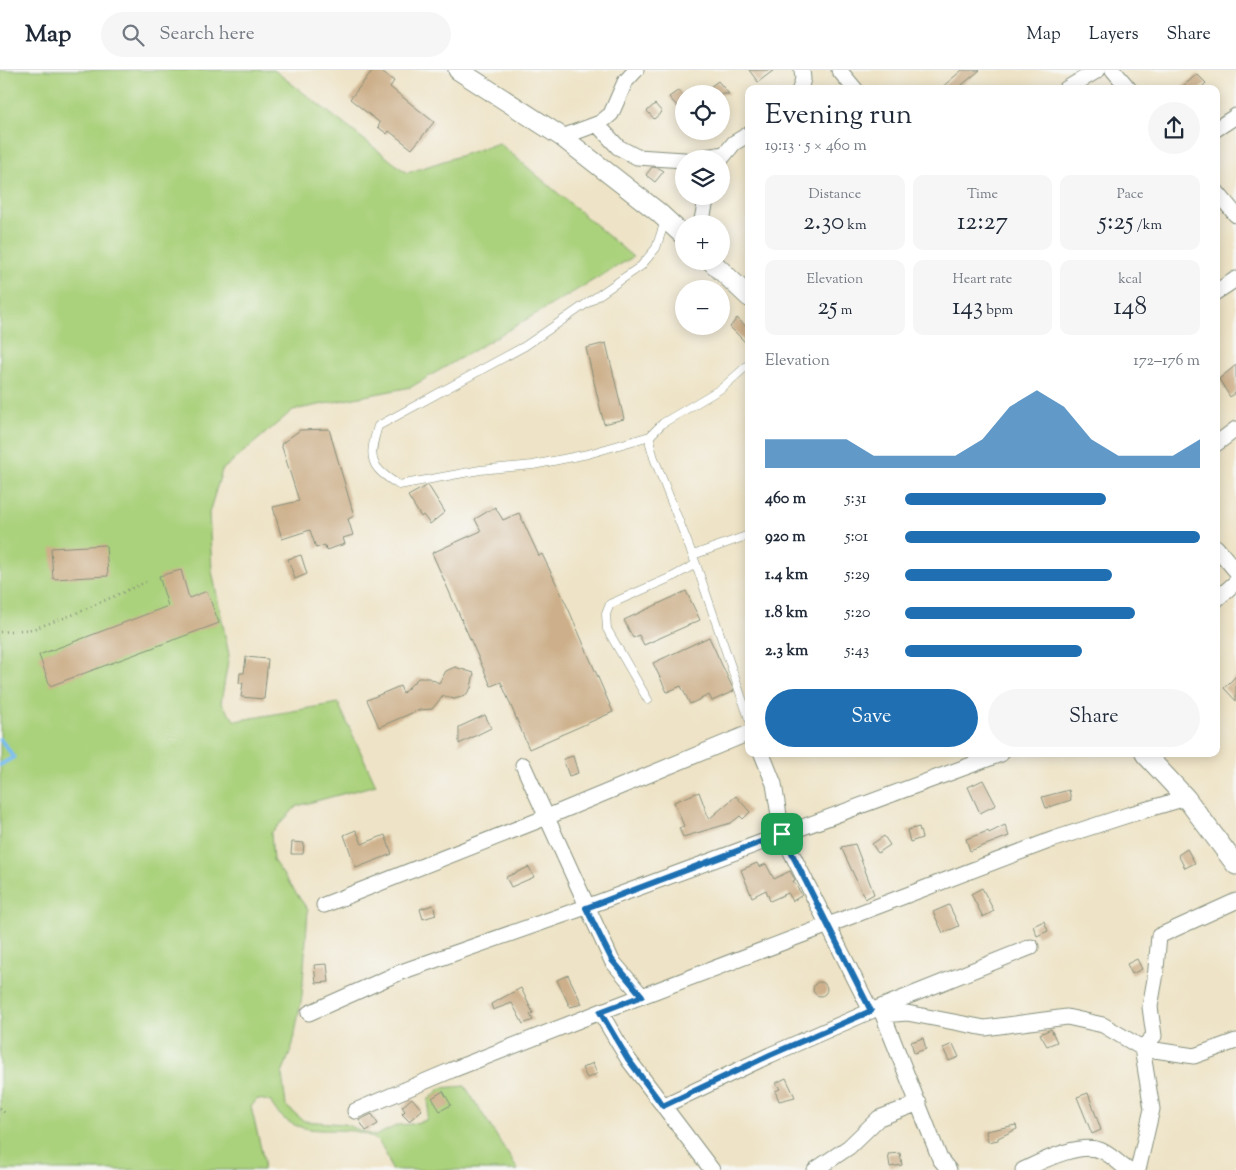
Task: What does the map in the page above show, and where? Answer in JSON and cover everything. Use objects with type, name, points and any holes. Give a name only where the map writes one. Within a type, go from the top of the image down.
[{"type":"street","points":[[458,70],[562,138],[675,228]]},
{"type":"street","points":[[562,138],[597,124],[611,114],[625,82],[636,70]]},
{"type":"street","points":[[801,85],[802,70]]},
{"type":"street","points":[[839,70],[852,85]]},
{"type":"street","points":[[1073,85],[1098,70]]},
{"type":"street","points":[[1113,70],[1126,85]]},
{"type":"street","points":[[1220,126],[1236,116]]},
{"type":"street","points":[[597,124],[618,147],[637,157],[675,159]]},
{"type":"street","points":[[728,150],[734,143],[745,136]]},
{"type":"street","points":[[1220,195],[1236,215]]},
{"type":"street","points":[[720,270],[745,293]]},
{"type":"street","points":[[1220,289],[1236,279]]},
{"type":"street","points":[[1220,441],[1236,429]]},
{"type":"street","points":[[1220,552],[1236,571]]},
{"type":"street","points":[[1220,596],[1236,582]]},
{"type":"street","points":[[324,905],[547,817],[745,735]]},
{"type":"street","points":[[763,757],[774,784],[782,834],[871,1011]]},
{"type":"street","points":[[309,1013],[401,972],[586,908],[993,757]]},
{"type":"street","points":[[1148,757],[1186,798],[1236,865]]},
{"type":"street","points":[[524,765],[586,908],[612,960],[642,996]]},
{"type":"street","points":[[355,1111],[452,1070],[600,1012],[1054,839],[1186,798]]},
{"type":"street","points":[[1142,1048],[1154,1036],[1150,1007],[1159,936],[1236,901]]},
{"type":"street","points":[[663,1106],[770,1055],[871,1011],[1031,947]]},
{"type":"street","points":[[600,1012],[628,1059],[712,1170]]},
{"type":"street","points":[[949,1170],[940,1159],[882,1015],[907,1013],[985,1028],[1067,1018],[1103,1025],[1142,1048],[1194,1056],[1236,1041]]},
{"type":"street","points":[[1138,1170],[1152,1109],[1142,1048]]},
{"type":"street","points":[[815,1170],[849,1147],[879,1118],[919,1103]]},
{"type":"street","points":[[1023,1170],[1060,1153],[1077,1150],[1101,1150],[1128,1170]]},
{"type":"lane","points":[[666,219],[656,248],[641,266],[525,346],[378,426],[370,451],[372,459],[381,474],[399,485],[480,470],[533,465],[588,454],[650,436],[663,423],[722,388],[745,368]]},
{"type":"lane","points":[[650,436],[654,458],[693,555],[745,707]]},
{"type":"lane","points":[[693,555],[745,536]]},
{"type":"lane","points":[[648,700],[607,629],[606,614],[610,604],[672,577],[696,564]]},
{"type":"path","points":[[0,632],[33,629],[72,616],[146,582]]},
{"type":"path","points":[[0,1108],[7,1115]]},
{"type":"green space","points":[[0,70],[274,70],[407,173],[499,143],[633,257],[411,387],[293,410],[222,470],[209,513],[212,571],[229,655],[221,703],[235,721],[338,703],[376,785],[297,806],[271,833],[273,860],[308,910],[302,996],[293,1044],[282,1074],[286,1106],[304,1121],[344,1124],[375,1136],[398,1125],[426,1120],[429,1108],[428,1100],[441,1088],[465,1086],[518,1170],[391,1170],[383,1148],[370,1136],[355,1131],[318,1130],[300,1127],[284,1118],[270,1101],[257,1099],[251,1107],[264,1161],[263,1170],[0,1170]]},
{"type":"building","points":[[373,70],[379,70],[394,81],[390,87],[434,122],[412,149],[389,131],[387,134],[378,127],[380,123],[350,99]]},
{"type":"building","points":[[749,70],[774,70],[758,82]]},
{"type":"building","points":[[962,70],[980,70],[962,85],[945,85]]},
{"type":"building","points":[[1197,74],[1206,83],[1204,85],[1185,85]]},
{"type":"building","points":[[718,81],[721,85],[713,85]]},
{"type":"building","points":[[675,93],[675,104],[669,97]]},
{"type":"building","points":[[655,104],[662,112],[654,119],[647,111]]},
{"type":"building","points":[[652,167],[664,171],[655,182],[646,175]]},
{"type":"building","points":[[737,318],[745,325],[745,342],[730,327]]},
{"type":"building","points":[[606,343],[624,419],[604,424],[586,348]]},
{"type":"building","points":[[1236,365],[1236,392],[1230,397],[1220,381],[1220,378]]},
{"type":"building","points":[[329,429],[354,516],[348,519],[353,535],[343,538],[345,544],[326,550],[325,545],[316,548],[310,530],[282,539],[273,507],[299,501],[281,444],[300,430]]},
{"type":"building","points":[[428,485],[445,512],[430,524],[423,515],[421,517],[408,496]]},
{"type":"building","points":[[495,507],[503,520],[519,513],[539,556],[542,554],[568,608],[613,712],[529,749],[501,682],[491,686],[432,553],[481,531],[475,519]]},
{"type":"building","points":[[106,545],[108,576],[53,579],[51,548]]},
{"type":"building","points":[[301,555],[307,574],[295,579],[288,559]]},
{"type":"building","points":[[181,570],[189,598],[207,591],[219,623],[50,686],[39,655],[168,606],[159,576]]},
{"type":"building","points":[[686,591],[700,620],[644,645],[639,635],[633,638],[624,620]]},
{"type":"building","points":[[709,637],[734,691],[712,701],[709,695],[690,704],[681,686],[667,692],[653,663]]},
{"type":"building","points":[[246,657],[268,659],[264,699],[241,697],[243,683],[239,683],[240,673],[244,673]]},
{"type":"building","points":[[455,667],[474,673],[471,688],[465,696],[454,699],[443,696],[432,709],[419,710],[379,727],[367,700],[400,686],[403,693],[418,678],[429,678],[439,683],[446,671]]},
{"type":"building","points":[[1236,676],[1236,701],[1224,688]]},
{"type":"building","points":[[485,715],[491,728],[459,744],[459,727]]},
{"type":"building","points":[[573,756],[578,773],[569,776],[563,759]]},
{"type":"building","points":[[983,780],[996,805],[980,813],[968,787]]},
{"type":"building","points":[[1069,790],[1071,800],[1046,808],[1042,797]]},
{"type":"building","points":[[699,792],[709,819],[736,796],[750,812],[743,819],[740,816],[731,823],[683,837],[679,828],[684,826],[674,802]]},
{"type":"building","points":[[1005,825],[1009,836],[970,851],[966,839],[988,831],[989,833]]},
{"type":"building","points":[[919,827],[922,838],[910,842],[907,830]]},
{"type":"building","points":[[356,830],[362,844],[385,835],[392,854],[356,868],[344,835]]},
{"type":"building","points":[[884,836],[890,845],[878,853],[872,844]]},
{"type":"building","points":[[292,842],[304,843],[303,854],[291,854]]},
{"type":"building","points":[[855,844],[874,894],[865,899],[841,847]]},
{"type":"building","points":[[1187,849],[1195,863],[1185,868],[1178,855]]},
{"type":"building","points":[[757,863],[759,867],[766,864],[774,879],[790,871],[795,880],[793,881],[802,895],[793,901],[788,893],[770,901],[766,890],[752,897],[741,870]]},
{"type":"building","points":[[529,867],[534,877],[511,887],[506,877]]},
{"type":"building","points":[[982,888],[994,911],[983,917],[971,894]]},
{"type":"building","points":[[433,905],[436,915],[423,919],[420,909]]},
{"type":"building","points":[[949,905],[959,926],[943,933],[933,912]]},
{"type":"building","points":[[1044,921],[1048,931],[1037,936],[1033,926]]},
{"type":"building","points":[[1137,959],[1142,969],[1132,974],[1127,964]]},
{"type":"building","points":[[327,964],[329,982],[316,983],[314,965]]},
{"type":"building","points":[[568,975],[582,1004],[570,1007],[557,980]]},
{"type":"building","points":[[817,982],[823,982],[827,989],[823,996],[817,996],[813,992],[813,986]]},
{"type":"building","points":[[521,988],[533,1013],[530,1014],[533,1020],[523,1024],[512,1003],[493,1010],[491,1004]]},
{"type":"building","points":[[1051,1029],[1057,1042],[1047,1046],[1040,1034]]},
{"type":"building","points":[[923,1038],[926,1049],[914,1053],[911,1042]]},
{"type":"building","points":[[953,1044],[959,1057],[949,1061],[943,1048]]},
{"type":"building","points":[[593,1063],[597,1074],[587,1078],[582,1068]]},
{"type":"building","points":[[786,1078],[795,1097],[779,1101],[775,1091],[780,1089],[776,1083]]},
{"type":"building","points":[[443,1091],[451,1105],[440,1111],[432,1098]]},
{"type":"building","points":[[1088,1093],[1101,1130],[1092,1134],[1077,1097]]},
{"type":"building","points":[[412,1098],[422,1110],[409,1121],[402,1114],[405,1111],[402,1107]]},
{"type":"building","points":[[372,1114],[378,1124],[366,1131],[359,1120]]},
{"type":"building","points":[[1016,1125],[1017,1129],[998,1138],[998,1140],[988,1142],[986,1131]]},
{"type":"building","points":[[900,1153],[902,1165],[890,1167],[888,1154]]},
{"type":"waterway","points":[[0,739],[14,757],[0,765]]},
{"type":"route","points":[[782,834],[871,1011],[770,1055],[663,1106],[628,1059],[600,1012],[642,996],[612,960],[586,908],[782,834]]}]
